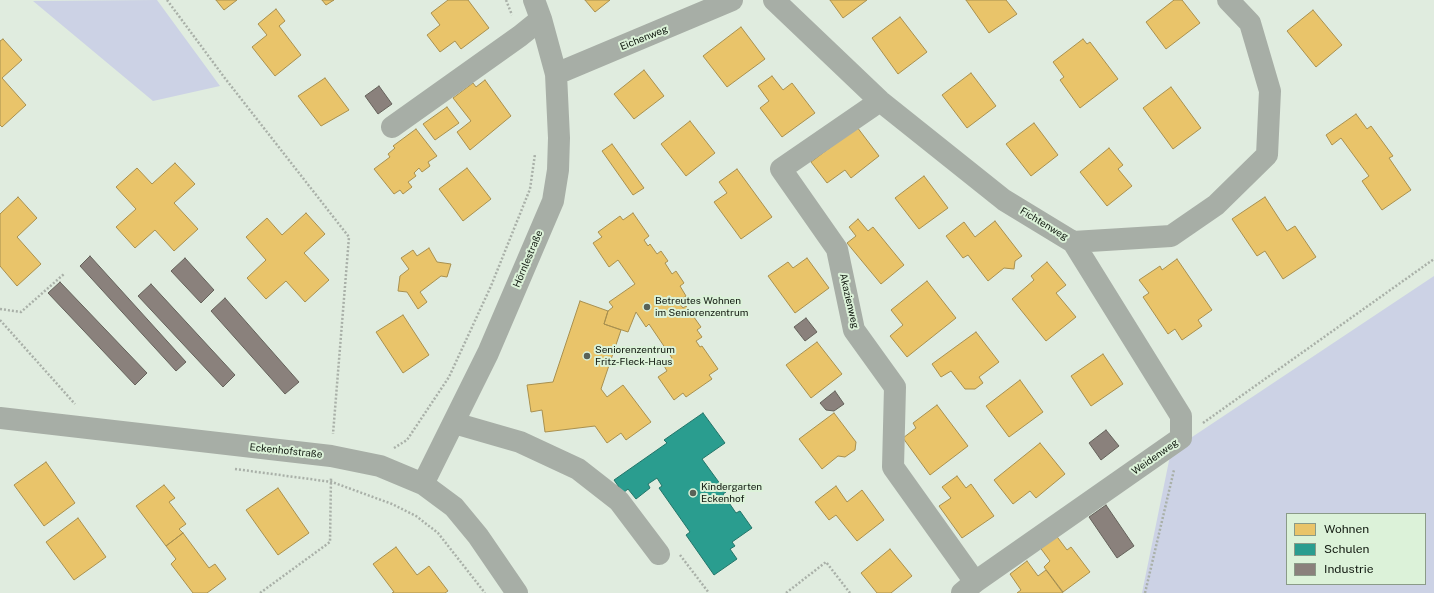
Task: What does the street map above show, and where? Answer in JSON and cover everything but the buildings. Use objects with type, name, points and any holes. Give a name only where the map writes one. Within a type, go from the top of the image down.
[{"type":"street","name":"Eichenweg","points":[[556,74],[732,0]]},
{"type":"street","name":"Fichtenweg","points":[[774,0],[880,101],[1004,200],[1073,242],[1171,236],[1216,205],[1267,155],[1270,91],[1250,23],[1228,0]]},
{"type":"street","name":"Hörnlestraße","points":[[392,126],[520,36],[537,10]]},
{"type":"street","name":"Hörnlestraße","points":[[423,484],[488,353],[552,201],[558,162],[556,74],[537,10]]},
{"type":"street","name":"Akazienweg","points":[[880,101],[781,169],[837,249],[854,330],[895,387],[893,467],[968,588]]},
{"type":"street","name":"Weidenweg","points":[[968,588],[1181,438],[1182,416],[1073,242]]},
{"type":"street","name":"Eckenhofstraße","points":[[0,418],[331,456],[380,466],[423,484],[454,508],[478,536],[517,593]]},
{"type":"street","points":[[454,423],[520,442],[578,469],[619,501],[659,554]]},
{"type":"path","points":[[167,0],[224,77],[349,237],[331,456],[332,482],[330,542],[260,593]]},
{"type":"path","points":[[506,0],[520,36]]},
{"type":"path","points":[[392,450],[407,440],[449,377],[491,286],[530,189],[536,147]]},
{"type":"path","points":[[1145,593],[1181,438],[1434,259]]},
{"type":"path","points":[[0,309],[22,312],[64,274]]},
{"type":"path","points":[[0,320],[98,430]]},
{"type":"path","points":[[233,469],[332,482],[392,504],[416,516],[438,533],[485,593]]},
{"type":"path","points":[[659,554],[674,548],[709,593]]},
{"type":"path","points":[[786,593],[826,562],[850,593]]},
{"type":"shaded area","points":[[157,0],[220,86],[153,101],[33,1]]},
{"type":"shaded area","points":[[1434,276],[1434,593],[1142,593],[1171,451]]},
{"type":"place","name":"Betreutes Wohnen im Seniorenzentrum","points":[[647,307]]},
{"type":"place","name":"Seniorenzentrum Fritz-Fleck-Haus","points":[[587,356]]},
{"type":"place","name":"Kindergarten Eckenhof","points":[[693,493]]}]
